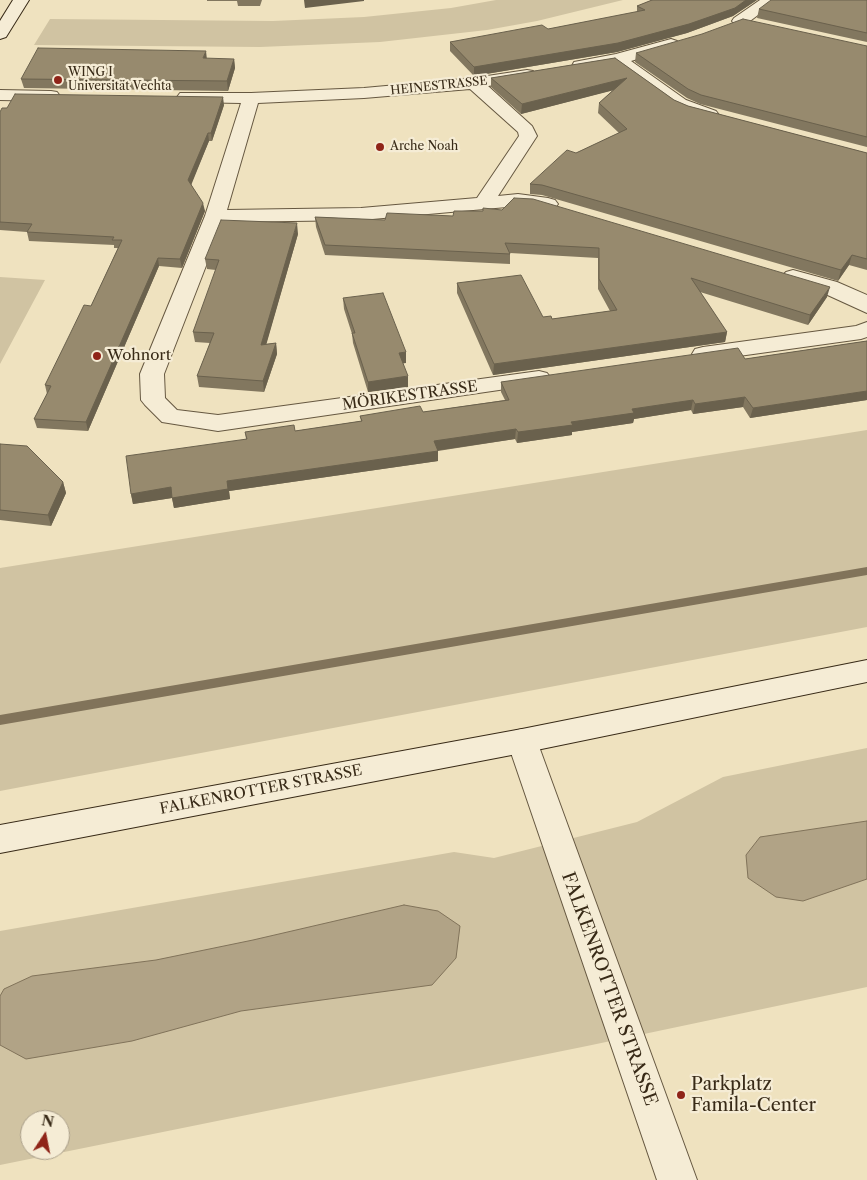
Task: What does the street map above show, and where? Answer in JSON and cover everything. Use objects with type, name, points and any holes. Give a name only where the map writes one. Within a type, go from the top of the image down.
[{"type":"street","points":[[0,34],[21,0]]},
{"type":"street","points":[[722,28],[740,21],[770,0]]},
{"type":"street","points":[[740,21],[758,25]]},
{"type":"street","points":[[561,70],[618,59],[685,41]]},
{"type":"street","points":[[618,59],[680,104],[724,119]]},
{"type":"street","name":"HEINESTRASSE","points":[[172,97],[251,98],[364,94],[474,83],[542,73]]},
{"type":"street","points":[[474,83],[526,130],[528,136],[483,204]]},
{"type":"street","points":[[0,95],[63,96]]},
{"type":"street","name":"MÖRIKESTRASSE","points":[[251,98],[216,216],[152,374],[153,400],[170,417],[218,423],[559,375]]},
{"type":"street","points":[[216,216],[361,214],[518,200],[534,201],[567,210]]},
{"type":"street","points":[[773,270],[829,287],[861,300],[867,306]]},
{"type":"street","points":[[685,357],[860,332],[867,329]]},
{"type":"street","name":"FALKENROTTER STRASSE","points":[[0,839],[522,741],[867,671]]},
{"type":"street","name":"FALKENROTTER STRASSE","points":[[522,741],[677,1180]]},
{"type":"shaded area","points":[[496,0],[623,0],[537,21],[487,30],[380,42],[260,47],[34,45],[50,19],[273,21],[364,17],[451,8]]},
{"type":"shaded area","points":[[0,277],[45,280],[0,364]]},
{"type":"shaded area","points":[[867,430],[867,627],[0,791],[0,568]]},
{"type":"shaded area","points":[[867,748],[867,987],[70,1151],[70,1110],[20,1110],[20,1160],[25,1160],[0,1165],[0,931],[454,852],[494,858],[637,822],[723,777]]},
{"type":"shaded area","points":[[867,821],[867,879],[803,901],[776,897],[748,878],[746,855],[760,837]]},
{"type":"shaded area","points":[[404,905],[438,911],[460,926],[456,958],[432,985],[241,1011],[132,1041],[26,1059],[0,1045],[0,996],[4,989],[32,976],[156,960]]},
{"type":"building","points":[[652,0],[746,0],[735,8],[689,24],[618,43],[474,67],[450,42],[542,25],[548,29],[645,10],[637,6]]},
{"type":"building","points":[[771,0],[867,0],[867,33],[759,9]]},
{"type":"building","points":[[743,19],[867,46],[867,137],[701,95],[688,89],[636,53],[702,34]]},
{"type":"building","points":[[38,48],[206,51],[203,58],[234,59],[227,81],[21,79]]},
{"type":"building","points":[[615,58],[674,100],[688,106],[867,153],[867,259],[852,255],[841,270],[542,185],[530,184],[567,150],[576,153],[627,129],[599,103],[627,78],[522,104],[491,78]]},
{"type":"building","points":[[15,94],[223,97],[211,133],[208,133],[188,180],[203,203],[180,259],[158,258],[86,422],[34,419],[51,386],[45,385],[84,305],[91,306],[122,240],[112,240],[114,237],[27,232],[32,224],[0,222],[0,112],[2,108],[7,108]]},
{"type":"building","points":[[514,198],[533,199],[830,287],[810,315],[691,278],[727,332],[494,364],[457,283],[521,275],[543,317],[551,316],[552,319],[617,310],[599,279],[599,248],[505,243],[510,254],[325,245],[315,217],[385,220],[387,213],[453,216],[454,211],[483,211],[483,208],[502,210]]},
{"type":"building","points":[[221,220],[297,223],[261,345],[276,343],[263,381],[197,376],[214,333],[193,332],[219,260],[205,259]]},
{"type":"building","points":[[383,293],[406,352],[399,353],[408,376],[368,382],[352,333],[355,333],[343,298]]},
{"type":"building","points":[[867,341],[867,391],[753,408],[745,397],[695,404],[693,400],[632,409],[634,413],[571,422],[573,425],[518,432],[516,429],[434,441],[438,451],[227,481],[228,489],[172,498],[171,487],[131,494],[126,456],[247,439],[245,432],[294,425],[295,431],[362,421],[360,416],[420,406],[423,412],[509,400],[501,382],[738,348],[745,359]]},
{"type":"building","points":[[0,444],[27,446],[63,482],[48,515],[0,510]]},
{"type":"waterway","points":[[0,720],[867,571]]},
{"type":"place","name":"WING I Universität Vechta","points":[[58,80]]},
{"type":"place","name":"Arche Noah","points":[[380,147]]},
{"type":"place","name":"Wohnort","points":[[97,356]]},
{"type":"place","name":"Parkplatz Famila-Center","points":[[681,1095]]}]
